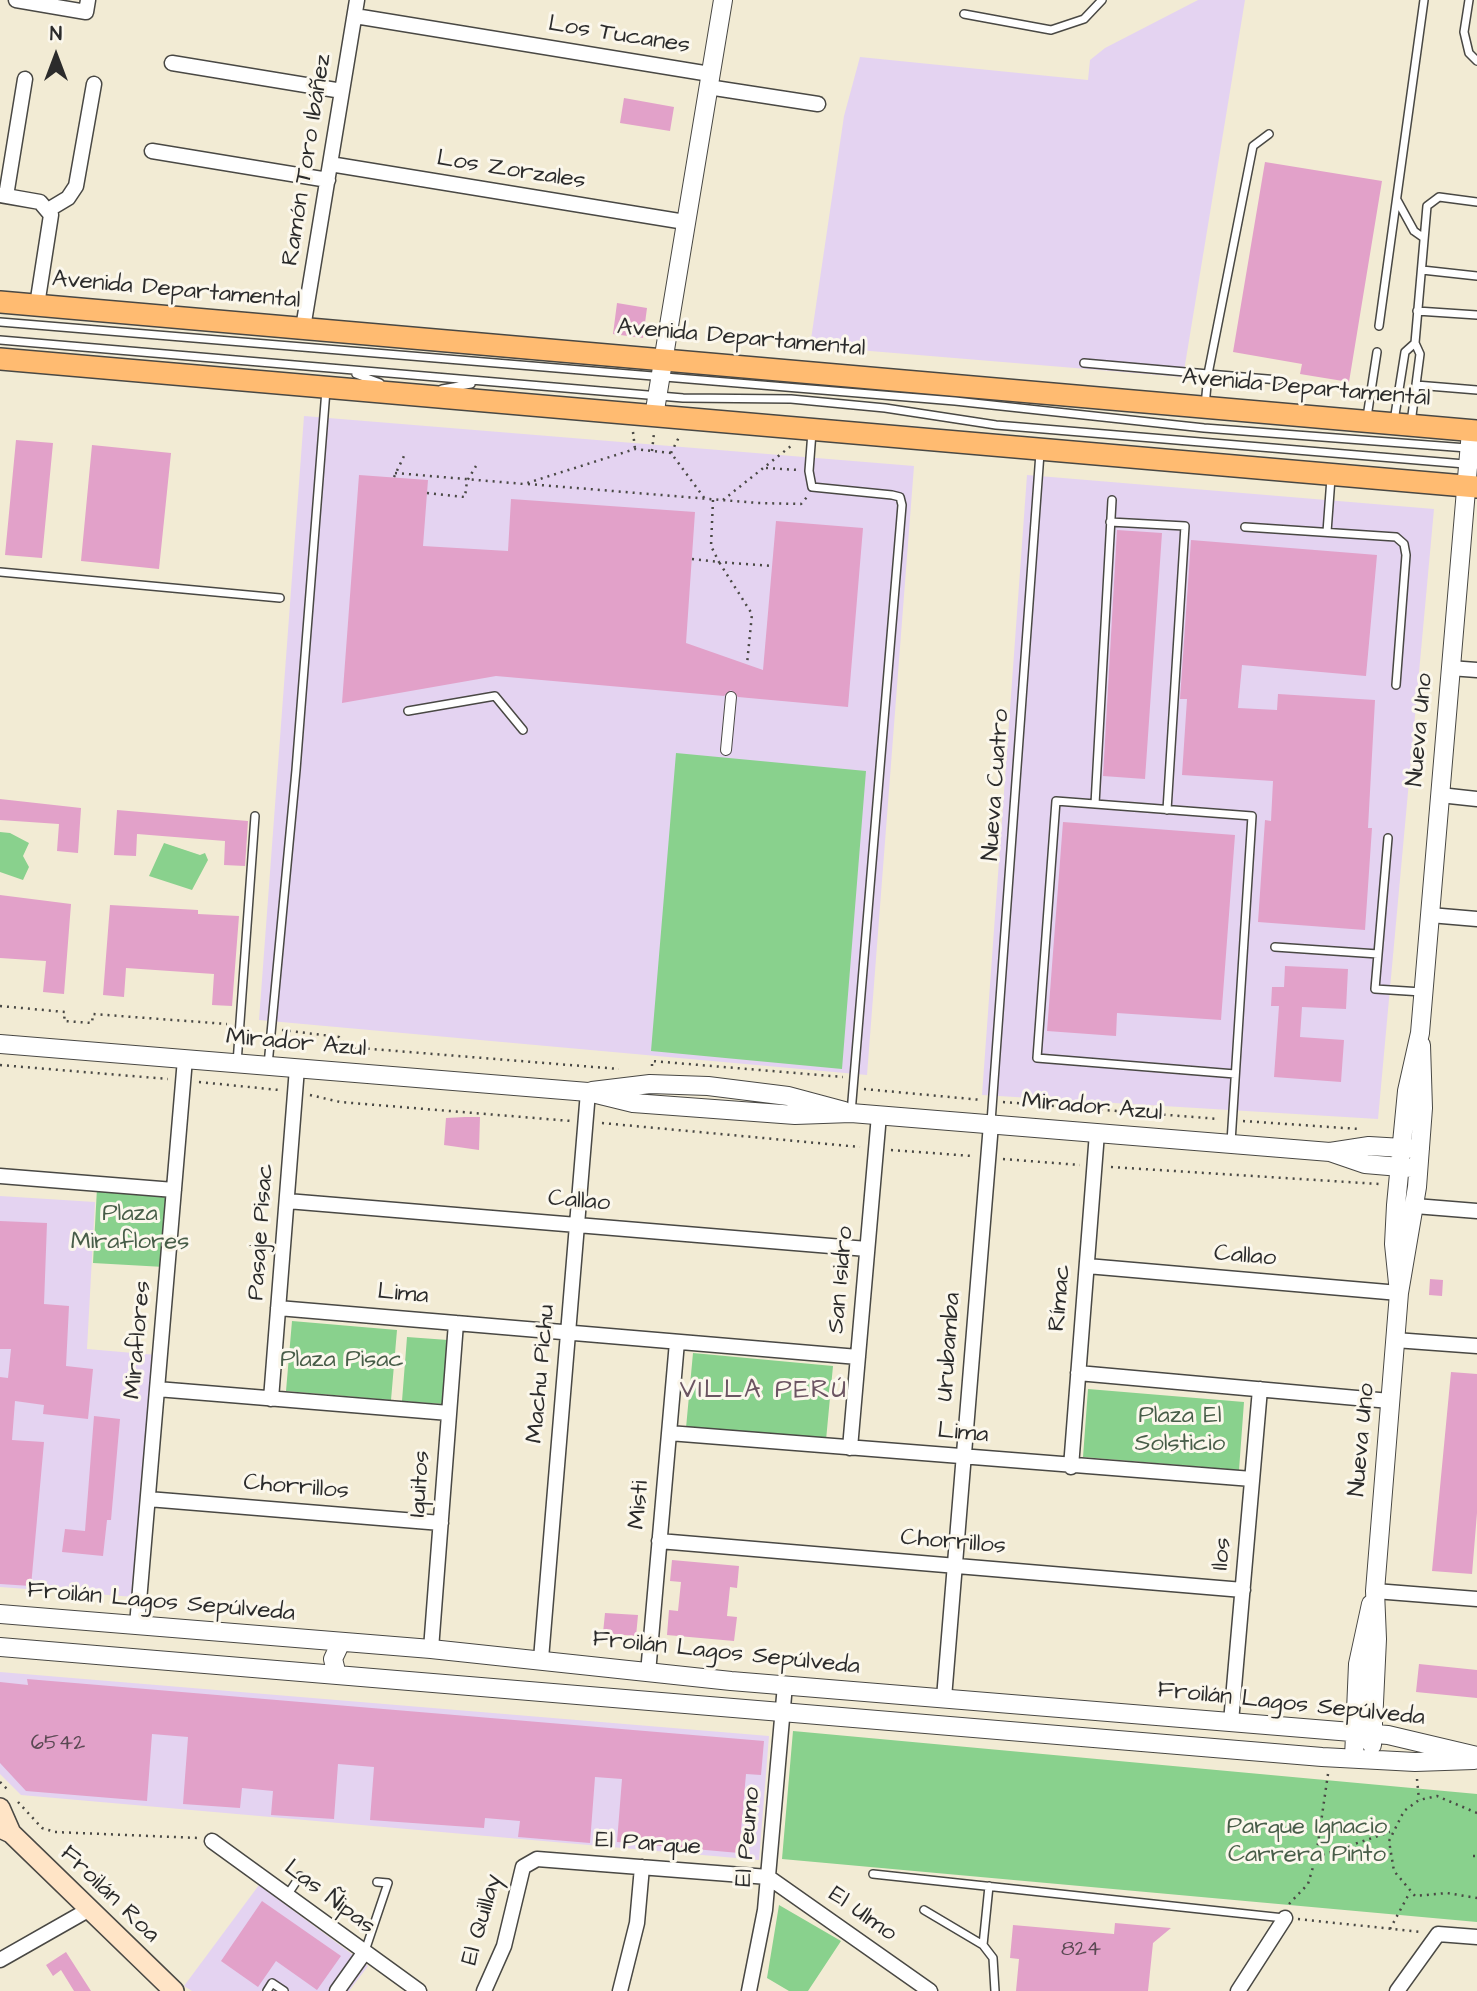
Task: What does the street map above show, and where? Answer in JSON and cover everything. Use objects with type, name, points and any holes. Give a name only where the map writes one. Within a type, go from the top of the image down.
[{"type":"main road","name":"Avenida Departamental","points":[[0,302],[303,328],[661,368],[1205,407],[1402,425],[1473,448]]},
{"type":"main road","points":[[0,359],[1471,486]]},
{"type":"main road","name":"Froilán Roa","points":[[9,1801],[4,1834],[172,1990]]},
{"type":"street","points":[[16,0],[87,6]]},
{"type":"street","name":"Ramón Toro Ibáñez","points":[[303,328],[356,0]]},
{"type":"street","points":[[655,415],[723,0]]},
{"type":"street","name":"Los Tucanes","points":[[355,16],[709,80],[818,104]]},
{"type":"street","points":[[172,62],[342,91]]},
{"type":"street","points":[[25,79],[3,196],[40,202],[48,210],[51,227],[37,305]]},
{"type":"street","points":[[48,210],[68,198],[76,186],[93,84]]},
{"type":"street","points":[[152,151],[328,180]]},
{"type":"street","name":"Los Zorzales","points":[[330,164],[685,222]]},
{"type":"street","name":"Nueva Uno","points":[[1399,1293],[1394,1234],[1399,1167],[1410,1148],[1424,1087],[1420,1033],[1423,992],[1450,668],[1473,448]]},
{"type":"street","points":[[1450,668],[1477,670]]},
{"type":"street","points":[[726,750],[731,697]]},
{"type":"street","points":[[1440,795],[1477,799]]},
{"type":"street","points":[[1430,915],[1477,919]]},
{"type":"street","name":"Mirador Azul","points":[[0,1044],[588,1092],[633,1103],[795,1115],[851,1113],[1330,1152],[1369,1146],[1410,1148]]},
{"type":"street","name":"Miraflores","points":[[137,1625],[185,1059]]},
{"type":"street","name":"Pasaje Pisac","points":[[271,1399],[297,1068]]},
{"type":"street","name":"Machu Pichu","points":[[535,1659],[568,1332],[588,1092]]},
{"type":"street","name":"San Isidro","points":[[850,1448],[879,1115]]},
{"type":"street","name":"Urubamba","points":[[944,1698],[991,1124]]},
{"type":"street","name":"Rímac","points":[[1072,1467],[1097,1133]]},
{"type":"street","name":"Nueva Uno","points":[[1363,1759],[1377,1639],[1375,1591],[1399,1293],[1415,1206],[1418,1169],[1410,1148]]},
{"type":"street","name":"Mirador Azul","points":[[1330,1152],[1365,1164],[1418,1169]]},
{"type":"street","points":[[0,1177],[174,1190]]},
{"type":"street","name":"Callao","points":[[287,1201],[867,1249]]},
{"type":"street","points":[[1415,1206],[1477,1211]]},
{"type":"street","name":"Callao","points":[[1087,1266],[1399,1293]]},
{"type":"street","name":"Lima","points":[[278,1308],[858,1357]]},
{"type":"street","name":"Iquitos","points":[[431,1649],[456,1323]]},
{"type":"street","points":[[1395,1340],[1477,1346]]},
{"type":"street","name":"Misti","points":[[648,1673],[677,1342]]},
{"type":"street","points":[[1078,1373],[1390,1401]]},
{"type":"street","points":[[157,1389],[449,1413]]},
{"type":"street","name":"Ilos","points":[[1231,1722],[1260,1389]]},
{"type":"street","name":"Lima","points":[[669,1433],[1072,1467],[1252,1479]]},
{"type":"street","name":"Chorrillos","points":[[148,1499],[441,1523]]},
{"type":"street","name":"Chorrillos","points":[[660,1541],[1243,1590]]},
{"type":"street","points":[[1375,1591],[1477,1599]]},
{"type":"street","name":"Froilán Lagos Sepúlveda","points":[[0,1614],[431,1649],[648,1673],[1403,1737],[1477,1769]]},
{"type":"street","points":[[337,1675],[333,1659],[341,1642]]},
{"type":"street","name":"Froilán Lagos Sepúlveda","points":[[0,1647],[1331,1757],[1415,1762],[1477,1745]]},
{"type":"street","points":[[519,1688],[535,1659]]},
{"type":"street","name":"El Peumo","points":[[750,1991],[761,1942],[785,1685]]},
{"type":"street","points":[[1133,1741],[1135,1714]]},
{"type":"street","name":"Froilán Lagos Sepúlveda","points":[[1446,1755],[1477,1758]]},
{"type":"street","name":"Las Ñipas","points":[[212,1841],[419,1991]]},
{"type":"street","name":"El Parque","points":[[526,1863],[537,1859],[768,1877]]},
{"type":"street","name":"El Quillay","points":[[484,1991],[504,1946],[521,1871],[526,1863]]},
{"type":"street","points":[[620,1991],[637,1923],[642,1867]]},
{"type":"street","name":"El Ulmo","points":[[768,1877],[930,1991]]},
{"type":"street","points":[[0,1960],[88,1910]]},
{"type":"street","points":[[1238,1991],[1284,1918]]},
{"type":"street","points":[[1397,1991],[1438,1934],[1477,1937]]},
{"type":"street","points":[[337,1991],[364,1953]]},
{"type":"lane","points":[[964,14],[1051,30],[1084,19],[1102,0]]},
{"type":"lane","points":[[1379,326],[1424,0]]},
{"type":"lane","points":[[1469,0],[1464,32],[1469,53],[1477,61]]},
{"type":"lane","points":[[1205,407],[1208,374],[1253,146],[1269,134]]},
{"type":"lane","points":[[1402,425],[1416,385],[1420,354],[1415,343],[1427,206],[1439,197],[1477,202]]},
{"type":"lane","points":[[1396,199],[1414,231],[1424,238]]},
{"type":"lane","points":[[1422,270],[1477,276]]},
{"type":"lane","points":[[1417,311],[1477,315]]},
{"type":"lane","points":[[0,322],[661,368],[1204,428],[1473,448]]},
{"type":"lane","points":[[0,340],[482,382],[655,415],[711,400],[791,400],[895,409],[974,423],[1473,448]]},
{"type":"lane","points":[[1402,425],[1405,352],[1415,343]]},
{"type":"lane","points":[[1366,422],[1377,352]]},
{"type":"lane","points":[[1084,363],[1279,380]]},
{"type":"lane","points":[[348,371],[411,396],[482,382]]},
{"type":"lane","points":[[1416,385],[1477,390]]},
{"type":"lane","points":[[268,1066],[296,770],[326,388]]},
{"type":"lane","points":[[812,430],[808,471],[812,487],[892,495],[900,497],[902,505],[851,1113]]},
{"type":"lane","name":"Nueva Cuatro","points":[[991,1124],[1040,449]]},
{"type":"lane","points":[[1326,532],[1332,474]]},
{"type":"lane","points":[[1095,804],[1112,500]]},
{"type":"lane","points":[[1110,522],[1185,526],[1167,810]]},
{"type":"lane","points":[[1245,527],[1396,537],[1404,544],[1406,555],[1396,685]]},
{"type":"lane","points":[[0,572],[280,598]]},
{"type":"lane","points":[[408,710],[495,696],[523,730]]},
{"type":"lane","points":[[1231,1144],[1252,816],[1056,801],[1037,1058],[1235,1074]]},
{"type":"lane","points":[[237,1063],[255,816]]},
{"type":"lane","points":[[1388,838],[1374,989],[1423,992]]},
{"type":"lane","points":[[1275,947],[1378,954]]},
{"type":"lane","points":[[873,1874],[1284,1918]]},
{"type":"lane","points":[[288,1894],[300,1876]]},
{"type":"lane","points":[[364,1953],[388,1883],[377,1882]]},
{"type":"lane","points":[[983,1945],[989,1886]]},
{"type":"lane","points":[[924,1910],[983,1945],[993,1958],[995,1991]]},
{"type":"lane","points":[[267,1991],[272,1983],[284,1991]]},
{"type":"path","points":[[652,451],[655,415]]},
{"type":"path","points":[[633,431],[635,449]]},
{"type":"path","points":[[671,453],[680,435]]},
{"type":"path","points":[[723,500],[791,446]]},
{"type":"path","points":[[524,484],[635,449],[671,453],[705,499]]},
{"type":"path","points":[[404,456],[395,475],[713,500],[801,504],[812,487]]},
{"type":"path","points":[[427,493],[465,496],[467,481],[476,466]]},
{"type":"path","points":[[766,468],[808,471]]},
{"type":"path","points":[[713,500],[711,546],[752,614],[747,664]]},
{"type":"path","points":[[692,559],[772,566]]},
{"type":"path","points":[[0,1065],[295,1092],[340,1102],[876,1149],[1379,1184]]},
{"type":"path","points":[[1331,1757],[1316,1857],[1308,1884],[1283,1910],[1284,1918],[1438,1934]]},
{"type":"path","points":[[1415,1762],[1419,1800]]},
{"type":"path","points":[[0,1782],[9,1801],[42,1828],[55,1832],[189,1836],[212,1841]]},
{"type":"path","points":[[1477,1813],[1437,1796],[1419,1800],[1404,1811],[1392,1831],[1389,1856],[1394,1871],[1415,1896],[1447,1893],[1477,1898]]},
{"type":"path","points":[[1316,1857],[1392,1831]]},
{"type":"path","points":[[1390,1929],[1410,1892]]},
{"type":"shaded area","points":[[1198,0],[1245,0],[1183,377],[810,346],[844,116],[860,57],[1088,80],[1090,60],[1105,48]]},
{"type":"shaded area","points":[[304,416],[914,466],[867,1075],[259,1020]]},
{"type":"shaded area","points":[[1027,475],[1434,509],[1378,1119],[982,1095]]},
{"type":"shaded area","points":[[0,1196],[95,1202],[87,1349],[157,1355],[135,1597],[0,1587]]},
{"type":"shaded area","points":[[0,1672],[769,1736],[759,1860],[21,1795],[0,1774]]},
{"type":"shaded area","points":[[259,1885],[368,1966],[349,1991],[192,1991],[184,1986]]},
{"type":"green space","points":[[676,753],[866,771],[842,1069],[651,1051]]},
{"type":"green space","points":[[0,832],[10,833],[29,843],[23,856],[29,867],[23,880],[0,872]]},
{"type":"green space","points":[[164,843],[200,855],[205,853],[208,860],[192,890],[149,876]]},
{"type":"green space","name":"Plaza Miraflores","points":[[97,1188],[170,1193],[164,1267],[93,1263]]},
{"type":"green space","name":"Plaza Pisac","points":[[292,1321],[397,1330],[391,1400],[286,1391]]},
{"type":"green space","points":[[407,1337],[448,1340],[443,1404],[402,1401]]},
{"type":"green space","points":[[693,1353],[833,1366],[826,1440],[686,1428]]},
{"type":"green space","name":"Plaza El Solsticio","points":[[1088,1389],[1244,1402],[1239,1470],[1083,1457]]},
{"type":"green space","name":"Parque Ignacio Carrera Pinto","points":[[793,1731],[1477,1794],[1477,1922],[782,1859]]},
{"type":"green space","points":[[779,1905],[841,1941],[808,1991],[789,1991],[767,1978]]},
{"type":"building","points":[[624,98],[674,107],[670,131],[620,123]]},
{"type":"building","points":[[1265,162],[1382,181],[1349,382],[1300,374],[1302,364],[1233,352]]},
{"type":"building","points":[[617,303],[647,308],[643,338],[613,334]]},
{"type":"building","points":[[16,440],[53,443],[42,558],[5,555]]},
{"type":"building","points":[[92,445],[171,453],[159,569],[81,561]]},
{"type":"building","points":[[359,475],[428,480],[423,546],[508,551],[511,499],[695,512],[686,643],[763,670],[776,521],[863,528],[848,707],[738,697],[731,690],[724,696],[496,676],[342,703]]},
{"type":"building","points":[[1117,530],[1162,533],[1145,779],[1103,776]]},
{"type":"building","points":[[1191,540],[1377,555],[1366,676],[1242,665],[1238,708],[1277,710],[1278,694],[1375,700],[1368,828],[1372,828],[1365,930],[1258,922],[1265,820],[1271,821],[1273,781],[1182,775],[1187,699],[1180,699]]},
{"type":"building","points":[[0,799],[81,808],[78,853],[57,851],[59,824],[0,820]]},
{"type":"building","points":[[117,810],[248,821],[245,866],[224,865],[225,841],[137,834],[136,856],[114,855]]},
{"type":"building","points":[[1063,822],[1235,835],[1221,1020],[1117,1013],[1116,1036],[1047,1031]]},
{"type":"building","points":[[0,895],[71,904],[64,994],[43,992],[46,961],[0,958]]},
{"type":"building","points":[[110,905],[198,910],[198,914],[239,916],[232,1006],[212,1005],[214,974],[126,968],[124,997],[103,995]]},
{"type":"building","points":[[1285,966],[1348,969],[1346,1009],[1302,1007],[1300,1037],[1344,1040],[1341,1082],[1274,1077],[1279,1006],[1271,1006],[1272,987],[1284,987]]},
{"type":"building","points":[[480,1117],[479,1150],[444,1145],[446,1118]]},
{"type":"building","points":[[0,1221],[47,1223],[44,1304],[69,1306],[66,1366],[93,1369],[88,1419],[43,1414],[44,1405],[15,1401],[12,1440],[44,1442],[31,1586],[0,1584],[0,1377],[8,1378],[11,1349],[0,1349]]},
{"type":"building","points":[[1430,1279],[1443,1280],[1442,1296],[1429,1295]]},
{"type":"building","points":[[1451,1372],[1477,1374],[1477,1513],[1472,1574],[1432,1571]]},
{"type":"building","points":[[94,1416],[120,1419],[111,1520],[107,1520],[103,1556],[62,1552],[65,1529],[85,1531]]},
{"type":"building","points":[[672,1560],[739,1566],[737,1588],[730,1587],[727,1616],[737,1617],[734,1641],[667,1635],[669,1610],[678,1611],[681,1582],[670,1581]]},
{"type":"building","points":[[605,1613],[638,1615],[636,1636],[603,1633]]},
{"type":"building","points":[[1419,1664],[1477,1670],[1477,1698],[1416,1692]]},
{"type":"building","points":[[27,1679],[764,1741],[761,1775],[746,1774],[739,1853],[617,1842],[622,1779],[595,1777],[590,1843],[518,1837],[520,1821],[485,1818],[484,1828],[370,1820],[374,1767],[338,1764],[334,1819],[271,1815],[273,1791],[242,1788],[240,1808],[183,1804],[188,1737],[152,1734],[147,1801],[26,1791],[0,1763],[0,1682],[28,1685]]},
{"type":"building","points":[[262,1901],[341,1956],[317,1990],[276,1961],[258,1987],[221,1961]]},
{"type":"building","points":[[1115,1923],[1171,1928],[1153,1943],[1148,1991],[1016,1991],[1019,1959],[1010,1958],[1013,1925],[1114,1934]]},
{"type":"building","points":[[66,1952],[91,1991],[74,1991],[61,1970],[53,1976],[46,1965]]},
{"type":"district","name":"VILLA PERÚ","points":[[764,1392]]}]
